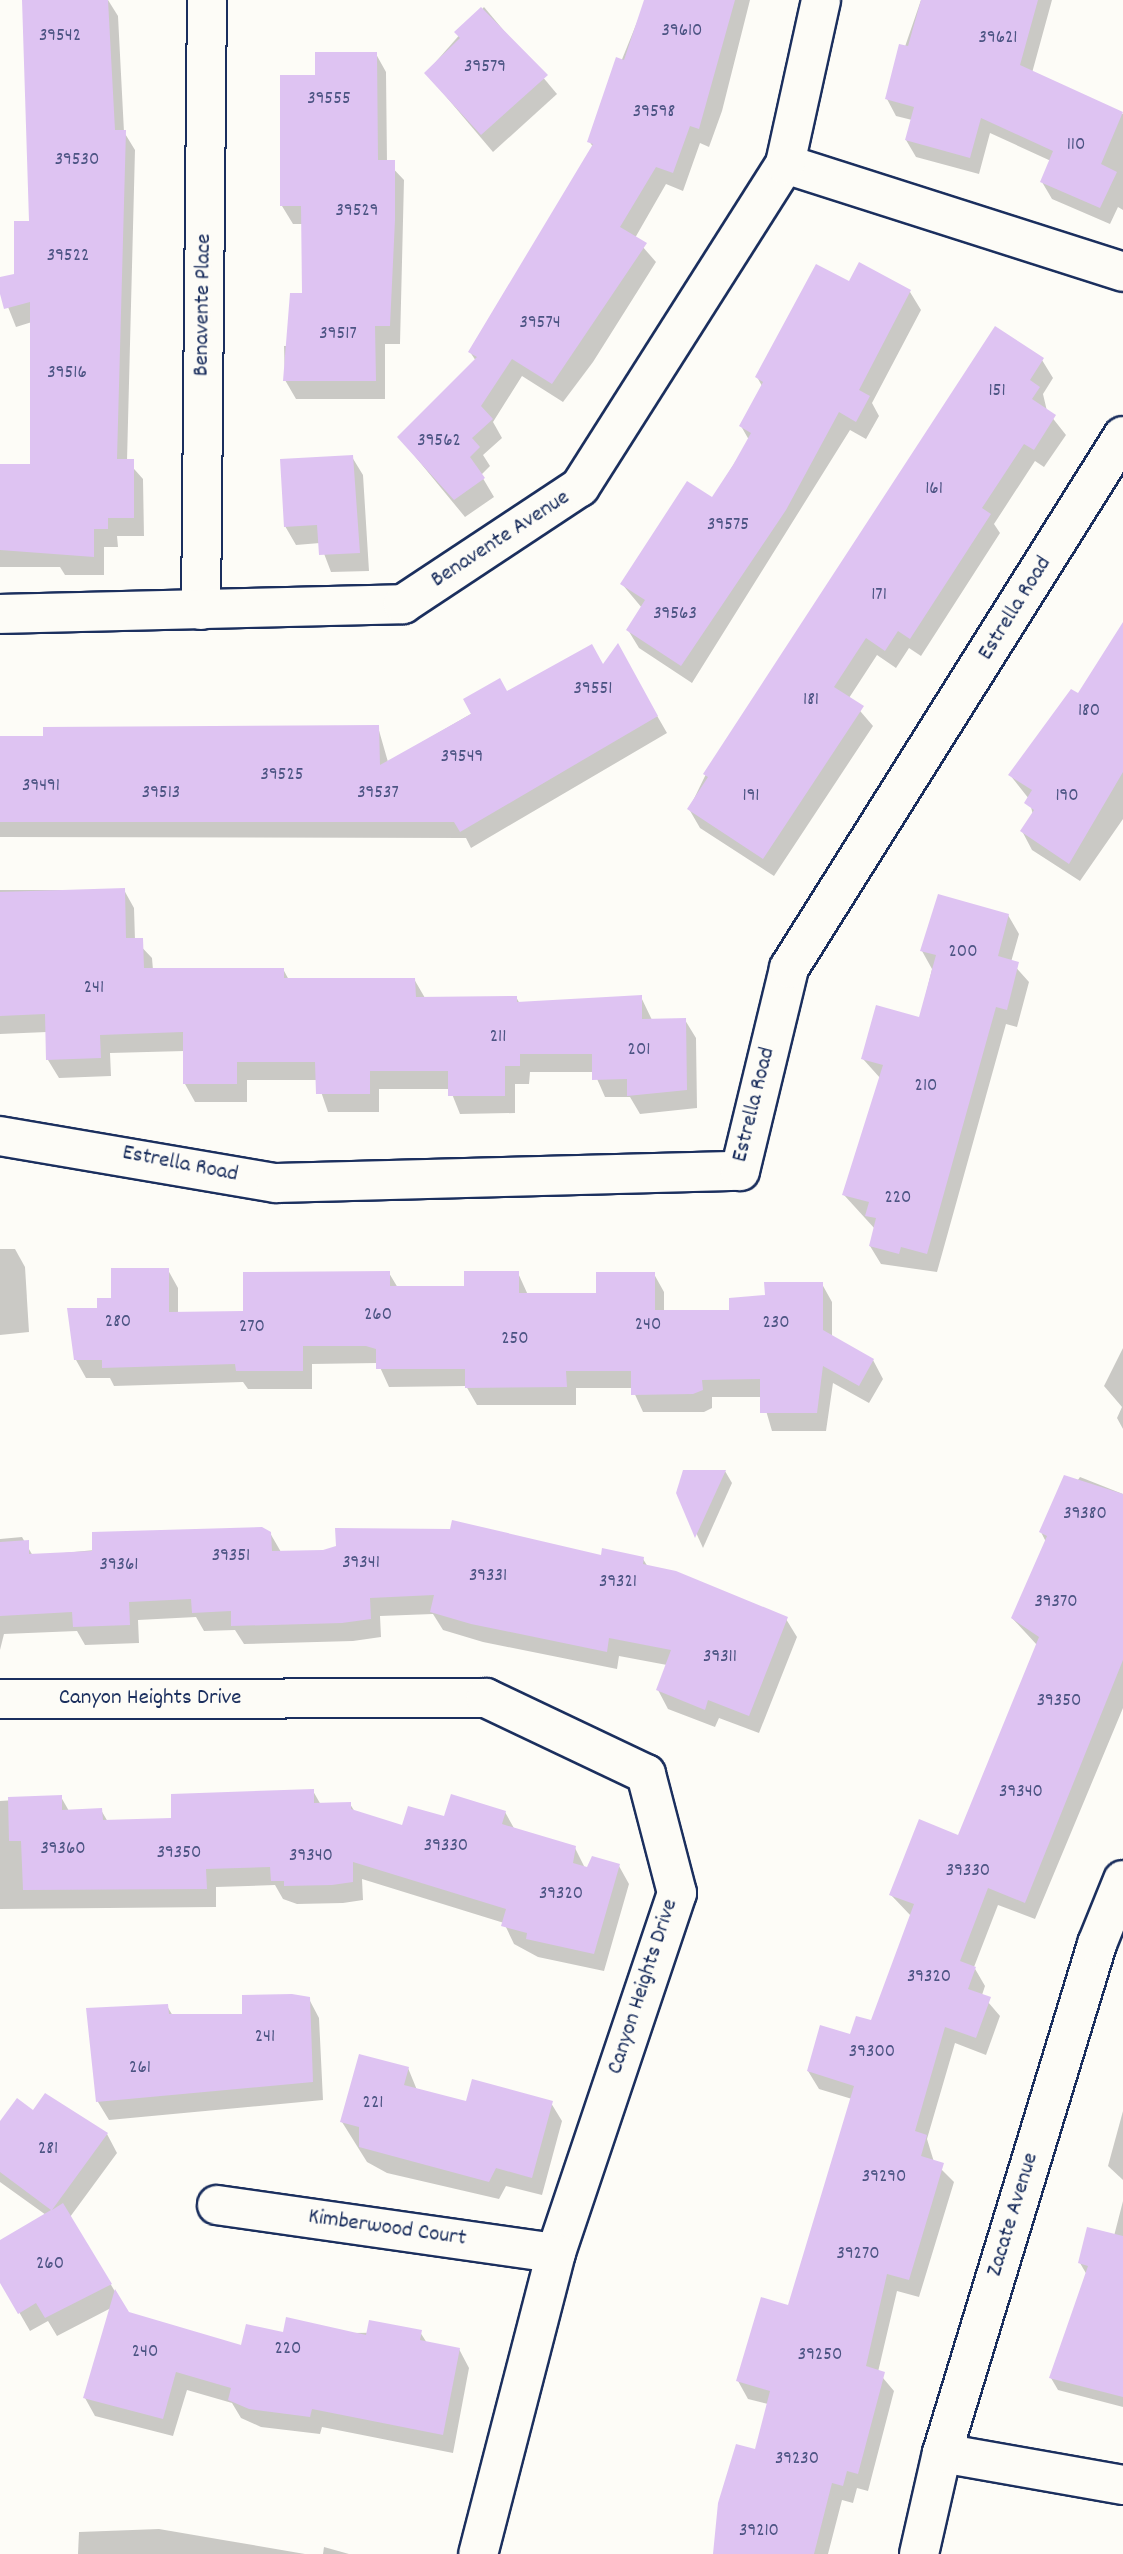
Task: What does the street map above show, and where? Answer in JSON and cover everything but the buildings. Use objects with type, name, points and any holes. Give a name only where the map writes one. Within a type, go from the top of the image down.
[{"type":"street","name":"Benavente Place","points":[[201,610],[207,0]]},
{"type":"street","name":"Benavente Avenue","points":[[0,614],[404,604],[580,487],[785,164],[821,0]]},
{"type":"street","points":[[785,164],[1123,272]]},
{"type":"street","name":"Estrella Road","points":[[0,1136],[276,1184],[740,1171],[789,968],[1123,436]]},
{"type":"street","name":"Canyon Heights Drive","points":[[0,1699],[486,1698],[646,1774],[677,1893],[556,2253],[478,2554]]},
{"type":"street","name":"Zacate Avenue","points":[[919,2554],[942,2453],[1110,1949],[1123,1880]]},
{"type":"street","name":"Kimberwood Court","points":[[218,2205],[556,2253]]},
{"type":"street","points":[[942,2453],[1123,2485]]}]
